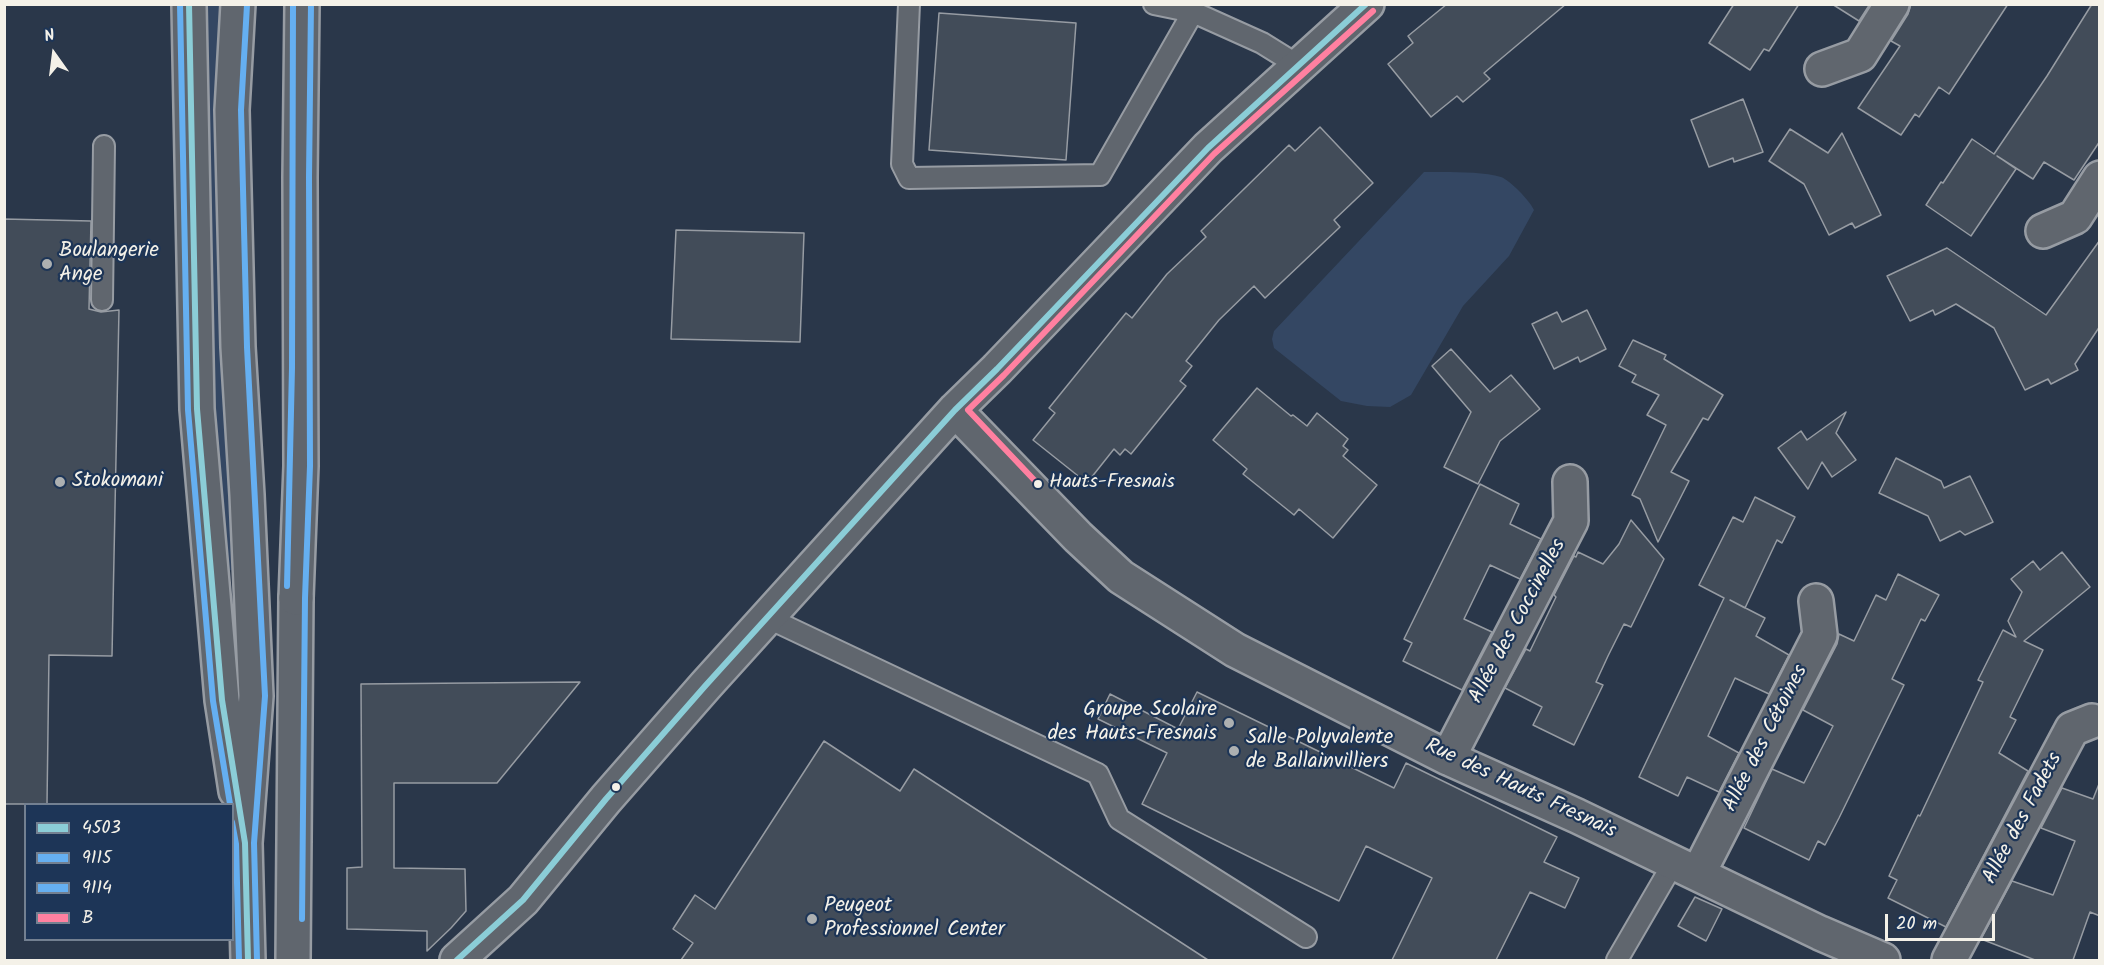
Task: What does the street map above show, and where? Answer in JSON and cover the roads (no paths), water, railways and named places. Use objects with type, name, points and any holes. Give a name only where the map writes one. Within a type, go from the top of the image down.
[{"type":"main road","points":[[238,4],[231,110],[238,347],[248,495],[256,696],[245,843],[248,960]]},
{"type":"main road","points":[[293,960],[296,598],[301,466],[302,4]]},
{"type":"main road","points":[[457,960],[523,900],[606,800],[766,617],[955,410],[1208,148],[1367,4]]},
{"type":"main road","points":[[1822,69],[1860,55],[1892,4]]},
{"type":"main road","points":[[189,5],[197,409],[222,700],[245,843]]},
{"type":"main road","points":[[2043,231],[2075,217],[2100,178]]},
{"type":"main road","name":"Rue des Hauts Fresnais","points":[[955,410],[1121,578],[1234,650],[1448,758],[1577,816],[1820,933],[1883,960]]},
{"type":"main road","name":"Allée des Coccinelles","points":[[1448,758],[1572,521],[1570,482]]},
{"type":"main road","name":"Allée des Cétoines","points":[[1686,868],[1820,635],[1816,601]]},
{"type":"main road","name":"Allée des Fadets","points":[[1949,960],[2072,729],[2092,721]]},
{"type":"lane","points":[[909,4],[902,164],[909,178],[1100,175],[1193,12]]},
{"type":"lane","points":[[1154,4],[1193,12],[1262,43],[1299,66]]},
{"type":"lane","points":[[102,300],[104,146]]},
{"type":"lane","points":[[766,617],[1098,774],[1119,819],[1306,937]]},
{"type":"lane","points":[[1617,960],[1686,868]]},
{"type":"place","name":"Boulangerie Ange","points":[[47,264]]},
{"type":"place","name":"Stokomani","points":[[60,482]]},
{"type":"place","name":"Hauts-Fresnais","points":[[1038,484]]},
{"type":"place","name":"Groupe Scolaire des Hauts-Fresnais","points":[[1229,723]]},
{"type":"place","name":"Salle Polyvalente de Ballainvilliers","points":[[1234,751]]},
{"type":"place","name":"Peugeot Professionnel Center","points":[[812,919]]}]
